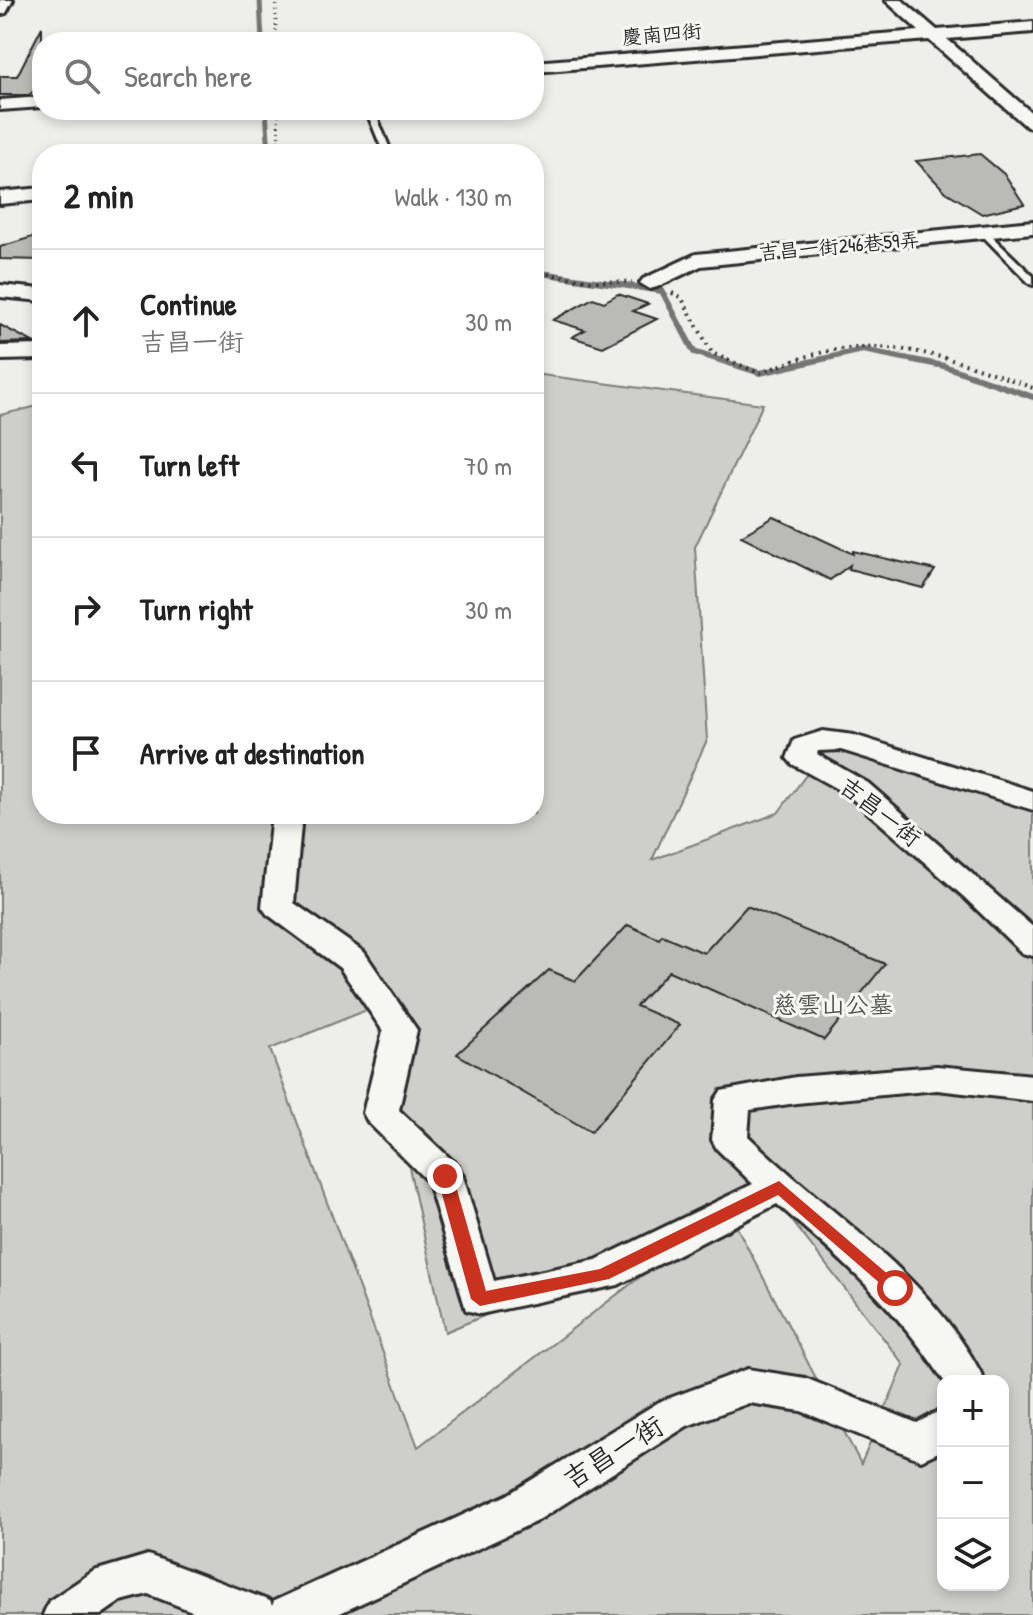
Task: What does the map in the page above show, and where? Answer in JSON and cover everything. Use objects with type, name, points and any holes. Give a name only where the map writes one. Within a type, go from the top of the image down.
[{"type":"street","points":[[0,10],[5,0]]},
{"type":"street","points":[[893,0],[1030,118]]},
{"type":"street","name":"慶南四街","points":[[544,66],[1033,27]]},
{"type":"street","points":[[0,105],[32,103]]},
{"type":"street","points":[[0,198],[32,195]]},
{"type":"street","name":"吉昌一街246巷59弄","points":[[650,283],[696,260],[1033,227]]},
{"type":"street","points":[[0,291],[32,294]]},
{"type":"street","points":[[0,353],[32,352]]},
{"type":"street","name":"吉昌一街","points":[[1033,801],[844,741],[823,740],[804,746],[802,758],[858,789],[975,890],[1033,945]]},
{"type":"street","points":[[286,824],[278,907],[352,960],[400,1030],[381,1113],[445,1176],[480,1299],[604,1274],[779,1187]]},
{"type":"street","points":[[961,1375],[895,1288],[730,1140],[733,1100],[796,1090],[937,1078],[1033,1088]]},
{"type":"street","name":"吉昌一街","points":[[290,1615],[522,1508],[673,1414],[748,1386],[805,1395],[921,1443],[937,1431]]},
{"type":"street","points":[[65,1615],[109,1585],[148,1574],[254,1615]]},
{"type":"lane","points":[[374,120],[384,144]]},
{"type":"lane","points":[[984,232],[1033,282]]},
{"type":"path","points":[[276,0],[276,32]]},
{"type":"path","points":[[278,120],[279,144]]},
{"type":"path","points":[[544,274],[592,281],[650,283],[681,297],[712,353],[759,373],[813,355],[860,347],[917,354],[1033,388]]},
{"type":"green space","name":"慈雲山公墓","points":[[544,375],[763,404],[695,547],[707,740],[652,860],[778,813],[837,733],[1033,794],[1033,1615],[0,1615],[0,415],[32,407],[32,824],[544,824]],"holes":[[[374,1007],[445,1332],[713,1221],[418,1447],[270,1049]],[[772,1195],[904,1365],[861,1464],[730,1214]]]},
{"type":"building","points":[[32,47],[32,92],[0,95],[0,76],[17,76]]},
{"type":"building","points":[[980,154],[1005,175],[1024,204],[982,214],[946,192],[916,161]]},
{"type":"building","points":[[32,237],[32,260],[0,259],[0,247]]},
{"type":"building","points":[[618,294],[648,304],[633,311],[657,319],[603,347],[572,337],[585,330],[553,320],[593,298],[604,302]]},
{"type":"building","points":[[0,325],[32,341],[32,342],[0,343]]},
{"type":"building","points":[[774,517],[853,554],[853,551],[935,570],[923,588],[849,569],[850,565],[830,580],[741,536]]},
{"type":"building","points":[[747,906],[885,964],[824,1040],[669,971],[636,1006],[680,1025],[591,1132],[457,1054],[549,970],[575,981],[628,925],[659,939],[662,935],[704,953]]},
{"type":"waterway","points":[[260,0],[262,32]]},
{"type":"waterway","points":[[267,120],[268,144]]},
{"type":"waterway","points":[[544,273],[662,291],[694,352],[760,373],[863,350],[944,366],[1033,397]]},
{"type":"route","points":[[445,1176],[480,1299],[604,1274],[779,1187],[895,1288]]}]
